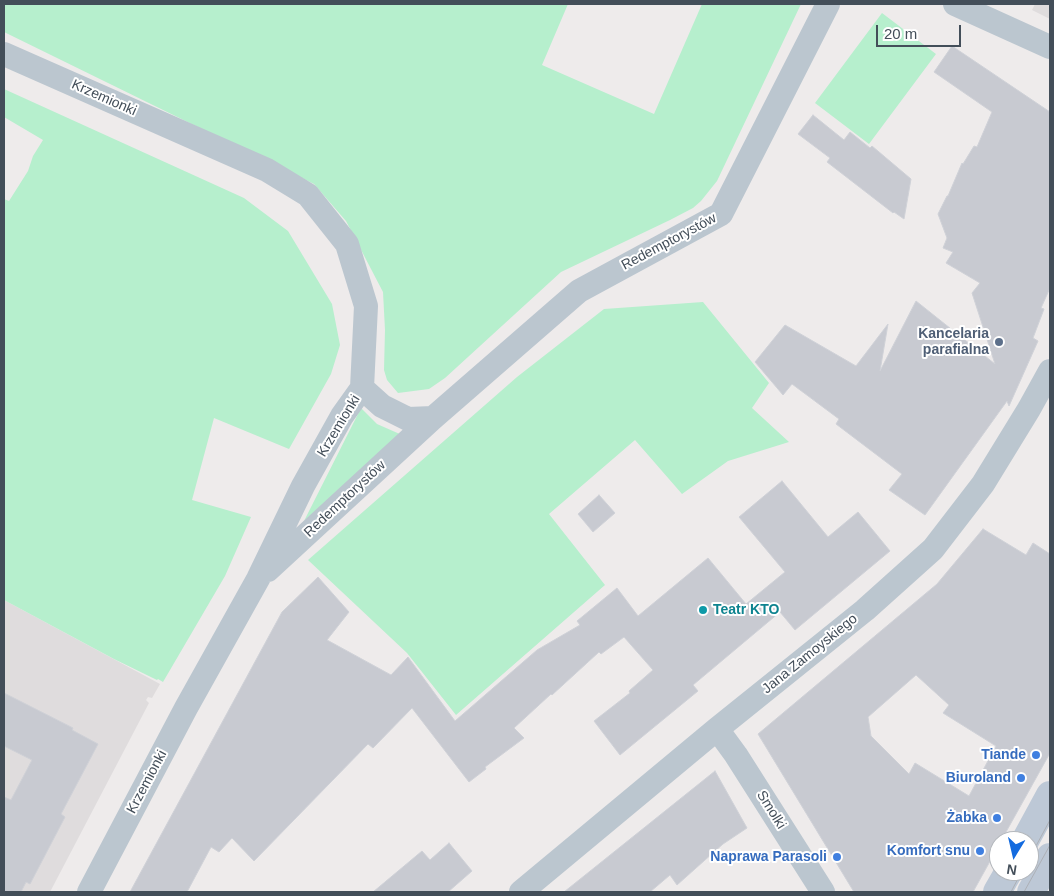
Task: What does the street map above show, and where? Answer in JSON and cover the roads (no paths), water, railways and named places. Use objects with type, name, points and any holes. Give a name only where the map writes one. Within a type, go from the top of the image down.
[{"type":"street","name":"Redemptorystów","points":[[258,579],[433,418],[579,291],[721,214],[828,4]]},
{"type":"street","points":[[955,4],[1050,47]]},
{"type":"street","name":"Krzemionki","points":[[4,54],[267,170],[308,195],[347,244],[366,306],[362,388],[342,416],[308,478],[258,579],[186,708],[89,892]]},
{"type":"street","name":"Jana Zamoyskiego","points":[[521,892],[717,729],[865,610],[933,549],[982,484],[1029,409],[1050,371]]},
{"type":"street","points":[[362,388],[382,406],[408,419],[433,418]]},
{"type":"street","name":"Smolki","points":[[717,729],[736,755],[823,892]]},
{"type":"street","points":[[1030,831],[1050,795]]},
{"type":"street","points":[[1031,892],[1050,857]]},
{"type":"street","points":[[997,892],[1003,881]]},
{"type":"tram line","points":[[1039,840],[1050,820]]},
{"type":"tram line","points":[[1024,892],[1050,845]]},
{"type":"tram line","points":[[1011,892],[1017,881]]},
{"type":"place","name":"Kancelaria parafialna","points":[[999,342]]},
{"type":"place","name":"Teatr KTO","points":[[703,610]]},
{"type":"place","name":"Tiande","points":[[1036,755]]},
{"type":"place","name":"Biuroland","points":[[1021,778]]},
{"type":"place","name":"Żabka","points":[[997,818]]},
{"type":"place","name":"Komfort snu","points":[[980,851]]},
{"type":"place","name":"Naprawa Parasoli","points":[[837,857]]}]
